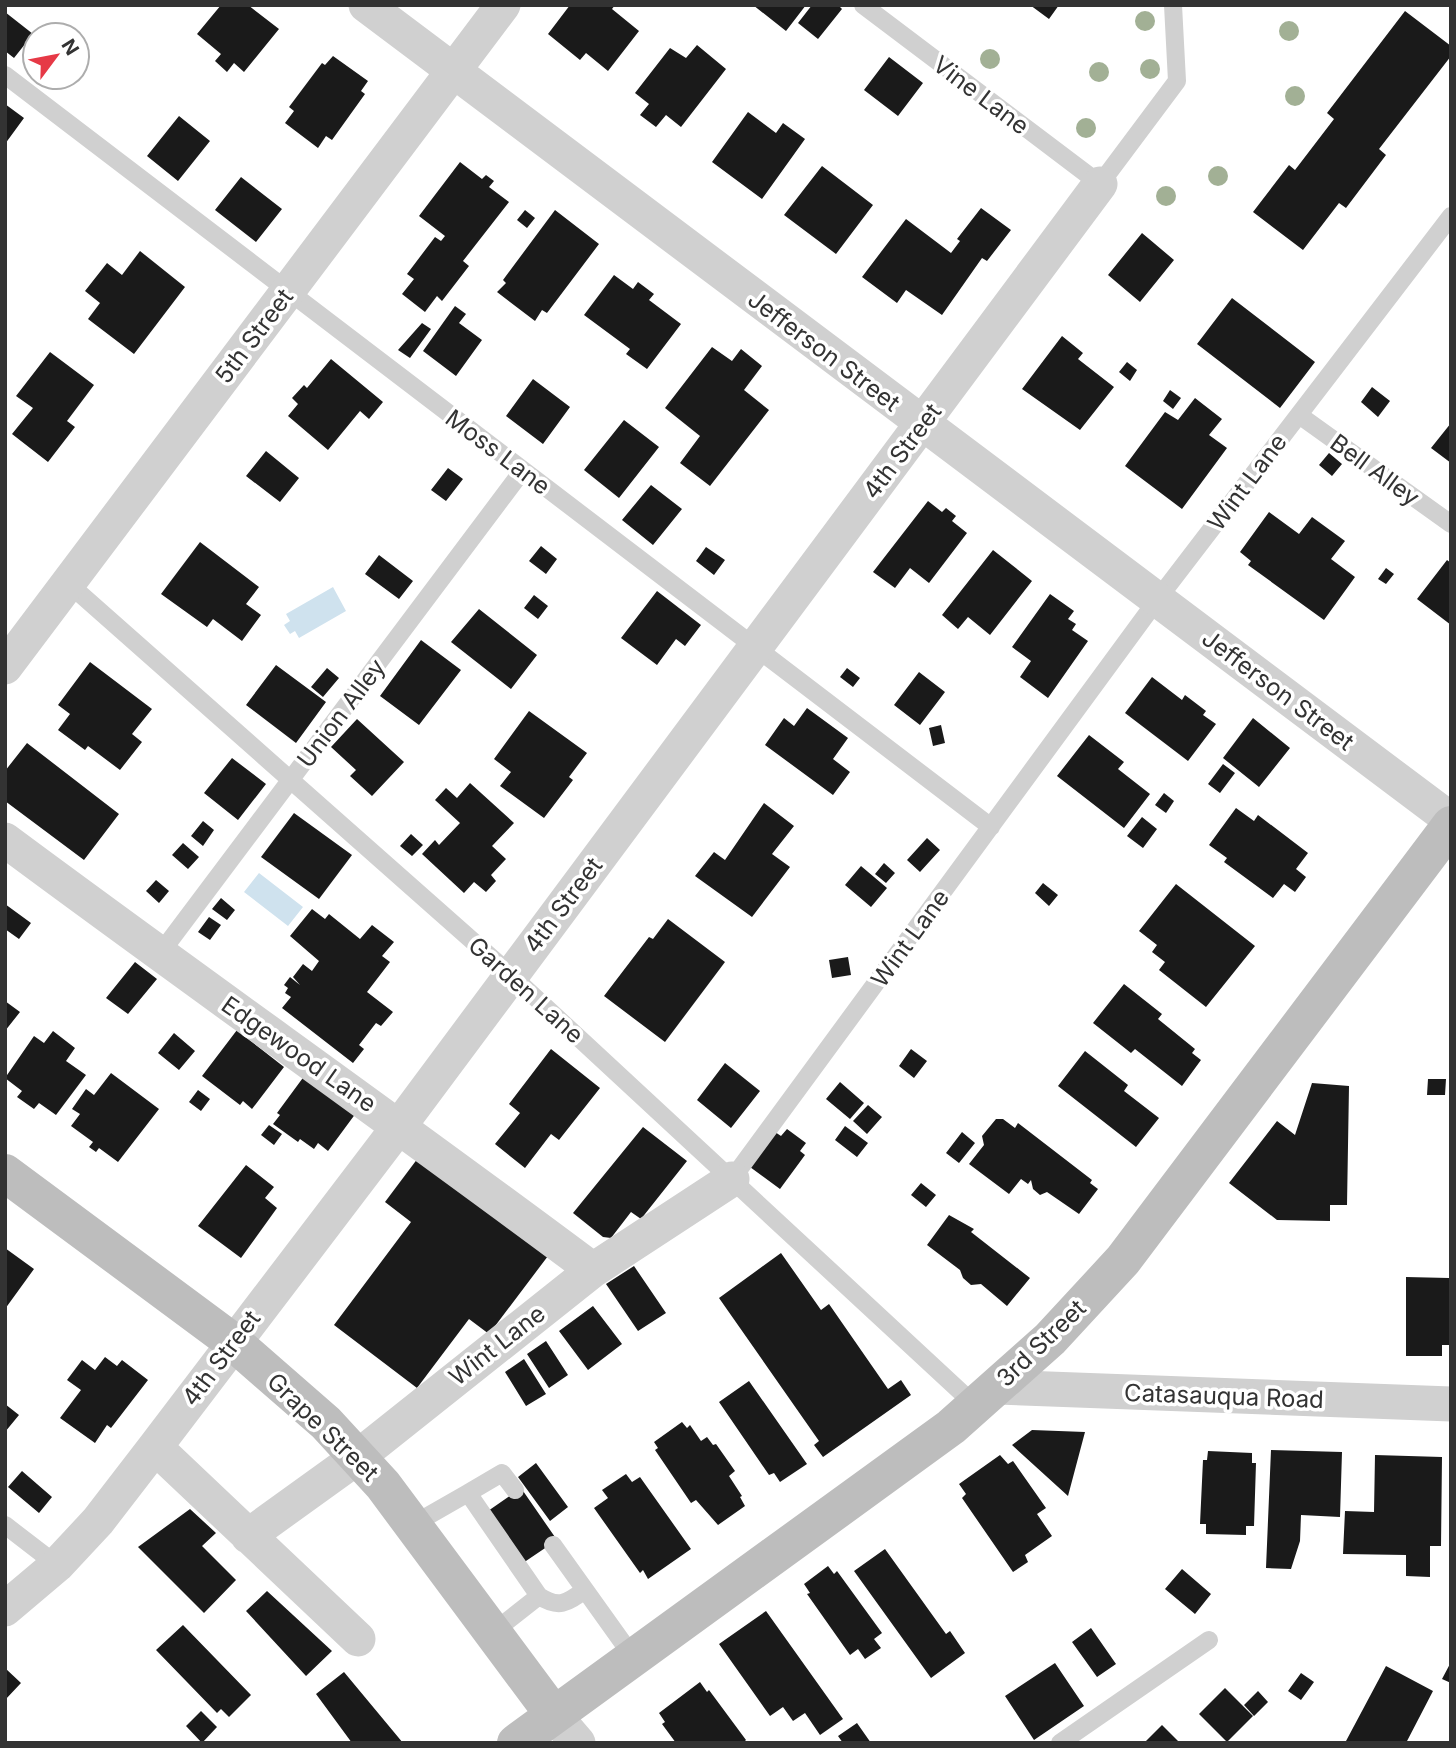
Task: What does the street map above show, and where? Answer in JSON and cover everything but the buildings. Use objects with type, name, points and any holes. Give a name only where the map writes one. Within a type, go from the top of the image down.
[{"type":"main road","name":"3rd Street","points":[[516,1743],[566,1729],[633,1657],[987,1396],[1050,1339],[1123,1260],[1451,823]]},
{"type":"main road","name":"Grape Street","points":[[5,1172],[233,1342],[326,1423],[359,1457],[566,1729]]},
{"type":"street","name":"Jefferson Street","points":[[366,5],[1451,823]]},
{"type":"street","name":"5th Street","points":[[5,667],[503,5]]},
{"type":"street","name":"4th Street","points":[[5,1609],[57,1565],[98,1521],[155,1447],[400,1125],[1100,184]]},
{"type":"street","name":"Edgewood Lane","points":[[5,840],[159,955],[400,1125],[593,1270]]},
{"type":"street","name":"Wint Lane","points":[[248,1536],[359,1457],[593,1270],[732,1179]]},
{"type":"street","name":"Catasauqua Road","points":[[987,1396],[1451,1404]]},
{"type":"street","points":[[155,1447],[358,1639]]},
{"type":"lane","name":"Vine Lane","points":[[863,5],[1100,184]]},
{"type":"lane","points":[[1100,184],[1177,81],[1172,5]]},
{"type":"lane","name":"Moss Lane","points":[[5,75],[992,827]]},
{"type":"lane","name":"Wint Lane","points":[[732,1179],[1157,600],[1451,216]]},
{"type":"lane","name":"Bell Alley","points":[[1298,415],[1451,524]]},
{"type":"lane","name":"Union Alley","points":[[159,955],[523,470]]},
{"type":"lane","name":"Garden Lane","points":[[68,583],[511,975],[732,1179],[987,1396]]},
{"type":"lane","points":[[412,1525],[502,1473],[514,1490]]},
{"type":"lane","points":[[468,1493],[538,1596],[552,1604],[565,1604],[585,1590]]},
{"type":"lane","points":[[5,1525],[57,1565]]},
{"type":"lane","points":[[553,1545],[633,1657]]},
{"type":"lane","points":[[492,1633],[538,1596]]},
{"type":"lane","points":[[1060,1743],[1209,1640]]},
{"type":"water","points":[[333,587],[346,611],[299,638],[295,631],[290,634],[284,625],[290,621],[286,614]]},
{"type":"water","points":[[259,873],[303,907],[288,926],[244,892]]}]
